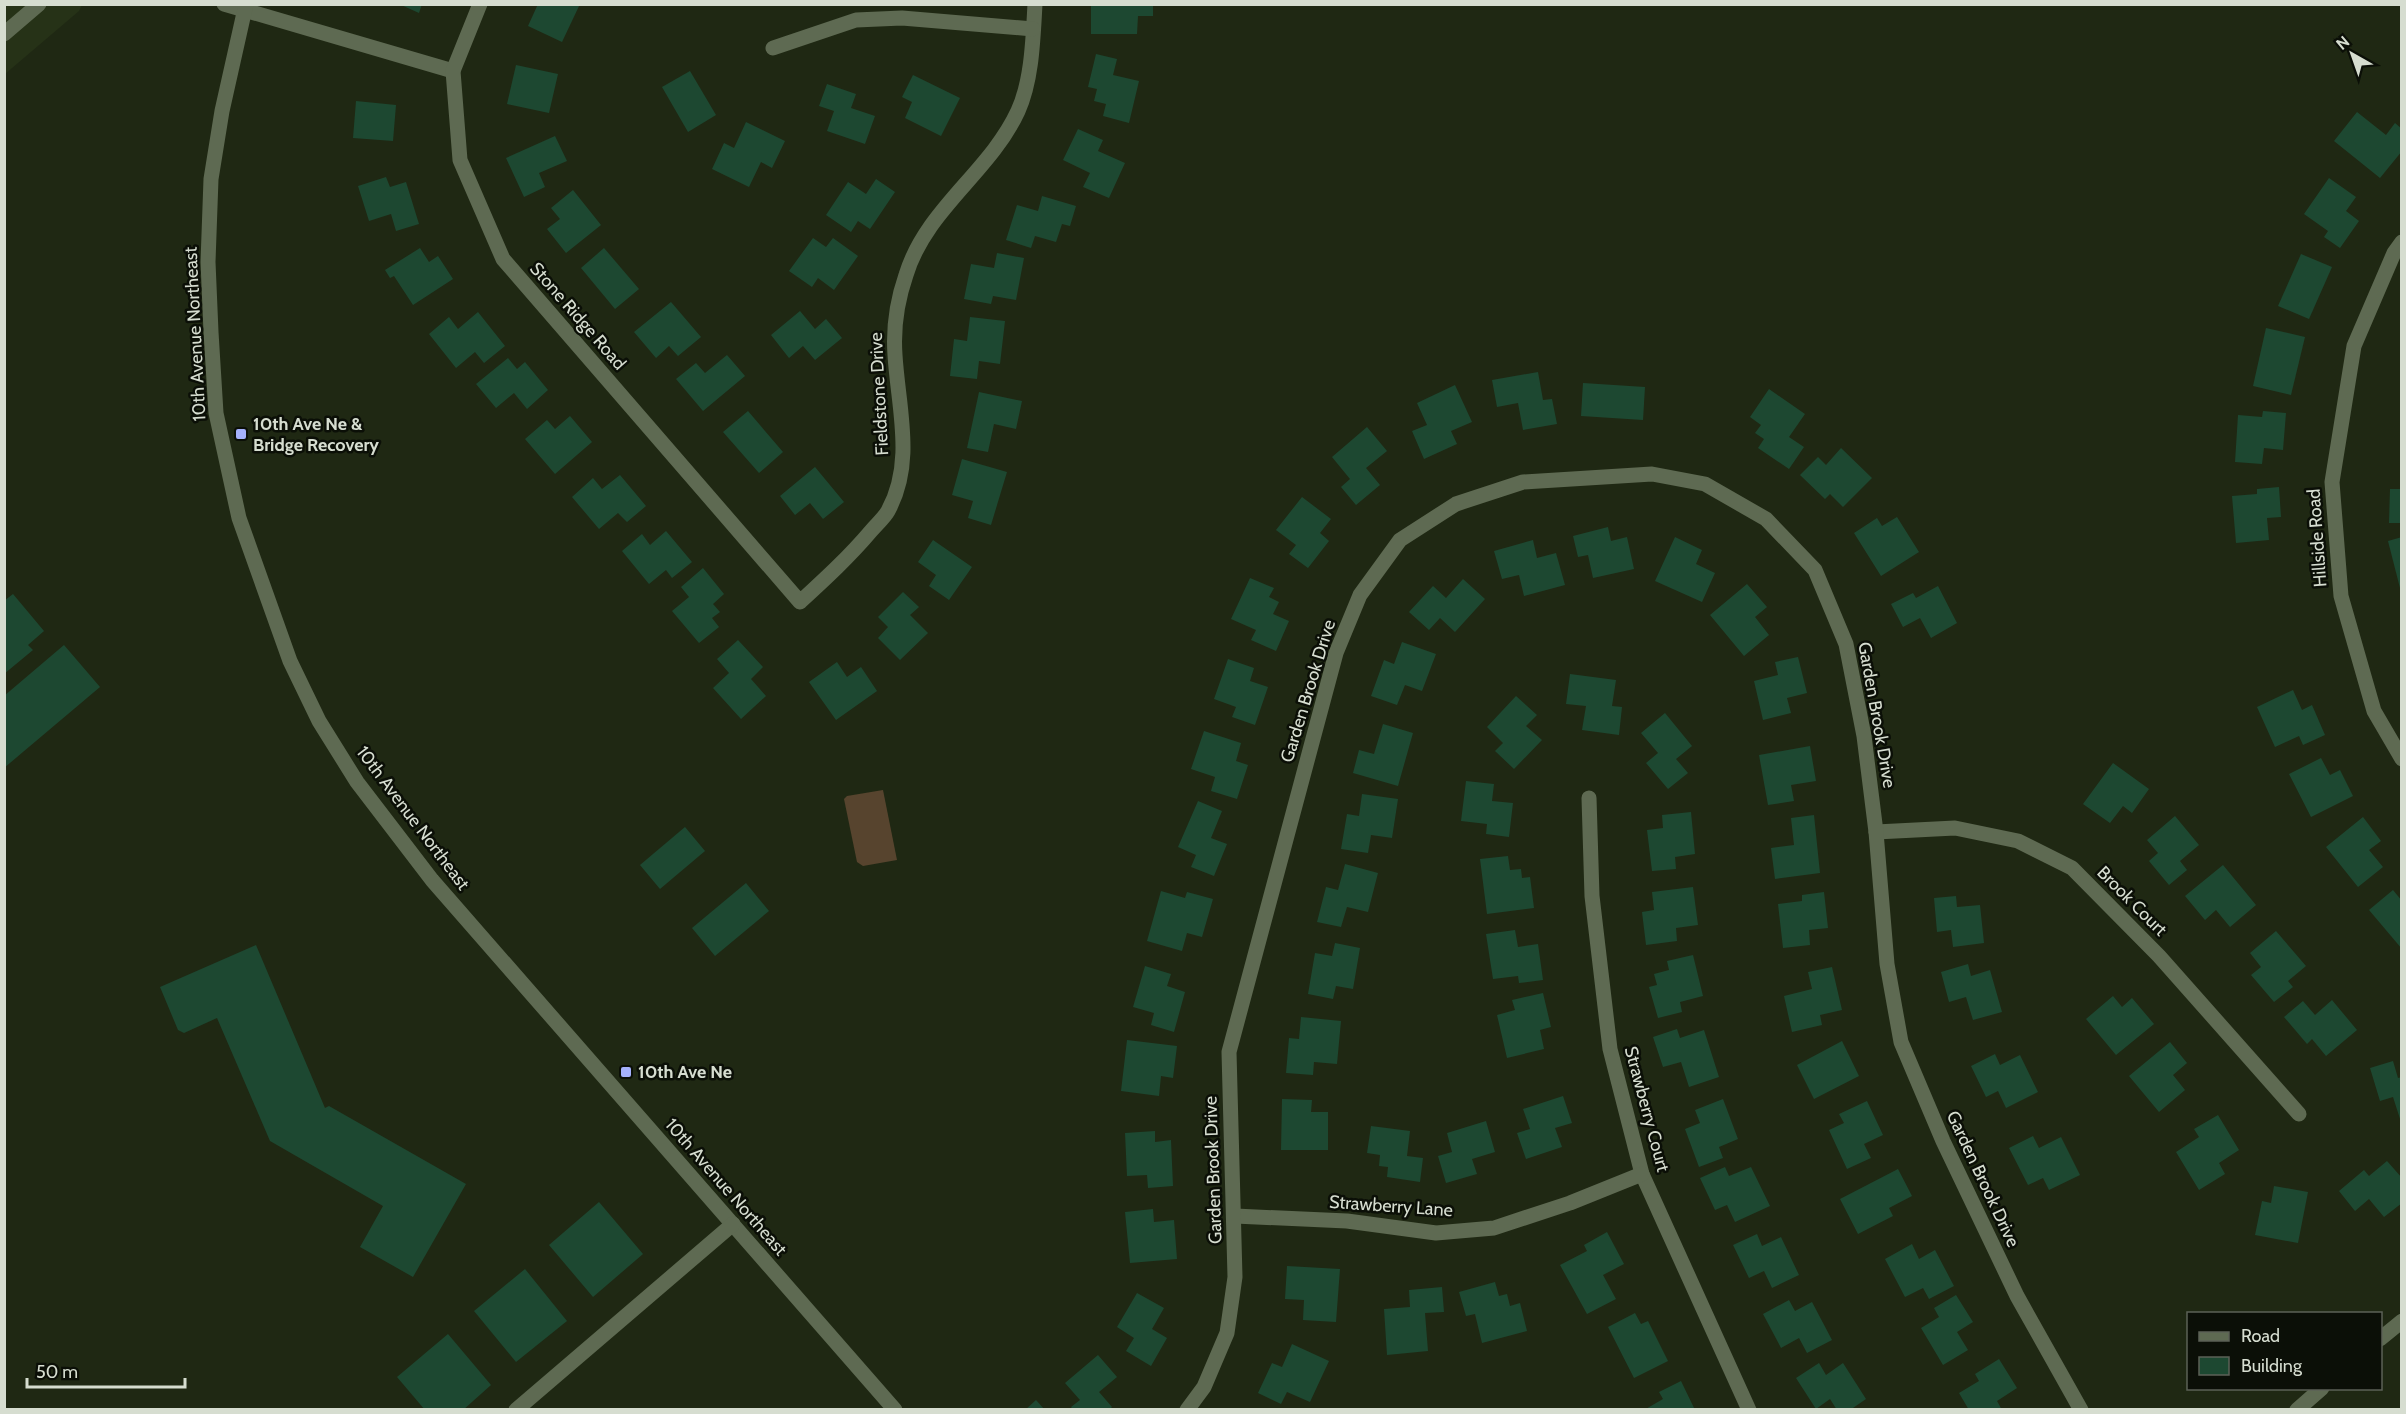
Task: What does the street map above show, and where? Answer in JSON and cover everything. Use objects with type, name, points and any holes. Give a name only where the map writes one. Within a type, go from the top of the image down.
[{"type":"street","points":[[4,34],[39,4]]},
{"type":"street","points":[[225,4],[245,8],[453,71]]},
{"type":"street","name":"Stone Ridge Road","points":[[480,4],[453,71],[460,160],[502,259],[800,602]]},
{"type":"street","name":"Fieldstone Drive","points":[[800,602],[849,557],[888,511],[903,469],[902,419],[895,355],[895,317],[906,273],[930,225],[995,149],[1018,111],[1029,67],[1035,4]]},
{"type":"street","name":"10th Avenue Northeast","points":[[245,8],[211,179],[208,262],[216,413],[239,518],[290,661],[319,721],[357,782],[396,835],[492,951],[895,1410]]},
{"type":"street","points":[[773,48],[856,20],[902,18],[1034,29]]},
{"type":"street","name":"Hillside Road","points":[[2402,242],[2394,253],[2354,346],[2332,482],[2341,596],[2374,711],[2402,759]]},
{"type":"street","name":"Garden Brook Drive","points":[[1187,1410],[1204,1387],[1227,1333],[1235,1277],[1229,1052],[1336,653],[1359,595],[1400,540],[1456,504],[1523,482],[1652,474],[1705,484],[1766,519],[1815,570],[1846,644],[1864,736],[1876,832],[1887,964],[1901,1042],[1943,1142],[2017,1296],[2081,1410]]},
{"type":"street","name":"Strawberry Court","points":[[1589,798],[1592,896],[1610,1049],[1642,1174],[1749,1410]]},
{"type":"street","name":"Brook Court","points":[[1876,832],[1955,828],[2018,841],[2072,868],[2159,956],[2299,1114]]},
{"type":"street","name":"Strawberry Lane","points":[[1235,1216],[1347,1221],[1436,1233],[1494,1228],[1570,1203],[1642,1174]]},
{"type":"street","points":[[516,1410],[733,1224]]},
{"type":"street","points":[[2382,1337],[2402,1321]]},
{"type":"street","points":[[2297,1410],[2321,1390]]},
{"type":"shaded area","points":[[5,5],[82,5],[79,11],[5,74]]},
{"type":"shaded area","points":[[883,790],[897,860],[863,866],[857,862],[844,799],[847,796]]},
{"type":"building","points":[[399,4],[422,4],[419,13]]},
{"type":"building","points":[[538,4],[580,4],[562,42],[528,26]]},
{"type":"building","points":[[1091,4],[1153,4],[1153,16],[1138,16],[1137,34],[1091,34]]},
{"type":"building","points":[[1096,54],[1117,59],[1113,75],[1139,81],[1129,123],[1103,116],[1106,104],[1094,101],[1097,89],[1088,87]]},
{"type":"building","points":[[516,65],[558,74],[549,113],[507,104]]},
{"type":"building","points":[[690,71],[716,115],[688,132],[662,87]]},
{"type":"building","points":[[913,75],[960,98],[941,136],[905,118],[912,102],[902,97]]},
{"type":"building","points":[[827,84],[856,94],[851,108],[875,116],[865,144],[827,131],[834,111],[819,106]]},
{"type":"building","points":[[356,101],[396,105],[393,141],[353,138]]},
{"type":"building","points":[[2357,112],[2386,135],[2395,123],[2402,129],[2402,151],[2380,178],[2334,141]]},
{"type":"building","points":[[746,122],[785,141],[772,168],[761,162],[749,187],[712,169],[724,143],[734,148]]},
{"type":"building","points":[[1078,129],[1103,140],[1098,151],[1125,163],[1109,198],[1083,187],[1090,173],[1063,160]]},
{"type":"building","points":[[555,136],[567,161],[539,173],[545,187],[524,197],[506,158]]},
{"type":"building","points":[[386,177],[390,187],[406,182],[419,224],[396,231],[391,214],[369,221],[358,186]]},
{"type":"building","points":[[2329,178],[2356,197],[2346,211],[2359,221],[2340,248],[2324,237],[2328,231],[2304,214]]},
{"type":"building","points":[[876,179],[895,192],[870,229],[858,221],[851,232],[826,215],[848,182],[866,194]]},
{"type":"building","points":[[573,190],[601,225],[566,253],[547,229],[560,219],[551,208]]},
{"type":"building","points":[[1042,196],[1076,206],[1070,226],[1062,224],[1056,242],[1035,236],[1031,248],[1006,240],[1017,205],[1038,211]]},
{"type":"building","points":[[813,238],[826,247],[833,238],[858,256],[834,290],[818,278],[812,287],[789,271]]},
{"type":"building","points":[[420,248],[429,262],[438,256],[453,279],[413,305],[394,276],[390,278],[385,270]]},
{"type":"building","points":[[604,248],[639,289],[615,309],[581,268]]},
{"type":"building","points":[[997,253],[1024,258],[1016,300],[993,296],[991,304],[964,299],[971,264],[994,268]]},
{"type":"building","points":[[2301,254],[2332,267],[2309,319],[2278,306]]},
{"type":"building","points":[[671,302],[701,337],[678,356],[669,346],[656,358],[634,332]]},
{"type":"building","points":[[800,311],[815,329],[826,319],[842,338],[815,360],[803,346],[789,358],[771,335]]},
{"type":"building","points":[[478,312],[505,346],[484,363],[475,352],[456,368],[429,334],[449,317],[458,329]]},
{"type":"building","points":[[970,317],[1005,321],[1000,364],[979,361],[977,379],[950,376],[954,339],[967,341]]},
{"type":"building","points":[[2266,328],[2305,337],[2291,395],[2253,386]]},
{"type":"building","points":[[727,355],[745,376],[703,411],[676,379],[696,363],[705,373]]},
{"type":"building","points":[[508,358],[517,369],[525,362],[548,390],[527,409],[514,393],[496,408],[476,384]]},
{"type":"building","points":[[1538,372],[1543,400],[1552,399],[1557,424],[1523,430],[1518,403],[1497,407],[1492,380]]},
{"type":"building","points":[[1583,383],[1645,387],[1643,420],[1581,416]]},
{"type":"building","points":[[1455,385],[1472,422],[1451,431],[1457,444],[1424,459],[1412,431],[1427,425],[1417,403]]},
{"type":"building","points":[[1769,389],[1805,414],[1789,437],[1804,447],[1789,469],[1758,448],[1764,439],[1755,433],[1761,425],[1750,417]]},
{"type":"building","points":[[979,392],[1022,401],[1016,429],[994,424],[988,452],[967,448]]},
{"type":"building","points":[[748,411],[783,452],[759,473],[723,432]]},
{"type":"building","points":[[2263,411],[2286,413],[2283,450],[2264,448],[2262,464],[2235,462],[2238,415],[2262,417]]},
{"type":"building","points":[[570,416],[592,442],[555,474],[525,439],[547,420],[555,429]]},
{"type":"building","points":[[1367,427],[1387,451],[1366,468],[1380,485],[1356,505],[1341,487],[1350,479],[1332,457]]},
{"type":"building","points":[[1841,448],[1872,478],[1843,507],[1830,494],[1825,499],[1800,475],[1818,457],[1826,465]]},
{"type":"building","points":[[962,459],[1007,472],[991,525],[968,518],[973,501],[952,495]]},
{"type":"building","points":[[815,467],[844,502],[823,519],[810,503],[795,515],[780,496]]},
{"type":"building","points":[[620,475],[646,506],[627,522],[618,513],[599,529],[572,497],[593,478],[602,489]]},
{"type":"building","points":[[2279,487],[2281,517],[2267,518],[2269,540],[2236,543],[2232,496],[2257,494],[2257,489]]},
{"type":"building","points":[[2390,489],[2402,489],[2402,523],[2389,523]]},
{"type":"building","points":[[1302,497],[1331,519],[1320,533],[1329,541],[1308,568],[1289,554],[1296,545],[1276,530]]},
{"type":"building","points":[[1897,517],[1919,552],[1881,576],[1854,533],[1877,518],[1882,526]]},
{"type":"building","points":[[1608,527],[1611,541],[1627,537],[1634,569],[1593,578],[1588,555],[1578,557],[1573,536]]},
{"type":"building","points":[[666,531],[692,562],[672,578],[666,570],[649,584],[622,551],[642,534],[650,545]]},
{"type":"building","points":[[1675,537],[1702,550],[1696,564],[1715,573],[1702,602],[1655,581]]},
{"type":"building","points":[[2402,537],[2402,592],[2401,592],[2388,541]]},
{"type":"building","points":[[933,540],[972,567],[949,600],[929,586],[936,575],[918,562]]},
{"type":"building","points":[[1533,540],[1537,558],[1556,553],[1565,585],[1524,596],[1519,575],[1502,579],[1494,551]]},
{"type":"building","points":[[703,568],[724,594],[713,604],[720,612],[712,618],[719,627],[699,643],[672,611],[689,597],[681,587]]},
{"type":"building","points":[[1250,578],[1274,588],[1269,597],[1279,602],[1273,614],[1289,621],[1276,651],[1251,640],[1256,630],[1231,619]]},
{"type":"building","points":[[1463,579],[1485,599],[1455,632],[1440,618],[1429,630],[1409,612],[1433,586],[1446,598]]},
{"type":"building","points":[[1747,584],[1767,607],[1755,617],[1769,635],[1744,656],[1710,615]]},
{"type":"building","points":[[1938,586],[1957,623],[1931,638],[1920,618],[1903,627],[1891,604],[1913,593],[1916,598]]},
{"type":"building","points":[[903,592],[919,607],[910,615],[928,633],[900,660],[878,638],[888,627],[878,617]]},
{"type":"building","points":[[13,594],[44,631],[28,645],[33,650],[4,674],[4,601]]},
{"type":"building","points":[[738,640],[763,667],[751,679],[766,696],[741,719],[713,688],[729,673],[717,659]]},
{"type":"building","points":[[1402,642],[1436,654],[1422,691],[1405,685],[1397,705],[1371,696],[1384,660],[1394,664]]},
{"type":"building","points":[[64,645],[100,687],[4,768],[4,696]]},
{"type":"building","points":[[1798,657],[1807,693],[1787,698],[1791,713],[1763,720],[1754,681],[1778,675],[1775,662]]},
{"type":"building","points":[[1228,659],[1254,668],[1250,681],[1268,687],[1255,725],[1232,717],[1236,707],[1214,699]]},
{"type":"building","points":[[837,662],[847,677],[861,667],[877,691],[836,720],[809,682]]},
{"type":"building","points":[[1570,674],[1616,680],[1612,706],[1622,707],[1619,735],[1582,730],[1586,706],[1566,704]]},
{"type":"building","points":[[2293,690],[2302,710],[2312,705],[2325,735],[2303,745],[2299,736],[2275,747],[2257,707]]},
{"type":"building","points":[[1516,696],[1537,715],[1526,726],[1542,740],[1514,769],[1495,751],[1503,743],[1487,727]]},
{"type":"building","points":[[1665,713],[1692,746],[1676,759],[1688,773],[1668,789],[1646,763],[1658,753],[1641,733]]},
{"type":"building","points":[[1383,724],[1413,733],[1398,786],[1353,773],[1359,750],[1374,754]]},
{"type":"building","points":[[1204,731],[1241,743],[1236,761],[1248,765],[1237,799],[1211,791],[1215,777],[1191,769]]},
{"type":"building","points":[[1810,746],[1816,781],[1791,785],[1794,801],[1768,805],[1759,755]]},
{"type":"building","points":[[2321,758],[2330,775],[2340,770],[2353,796],[2311,817],[2289,774]]},
{"type":"building","points":[[2113,763],[2149,789],[2132,813],[2123,806],[2110,823],[2083,804]]},
{"type":"building","points":[[1466,781],[1494,784],[1492,801],[1513,803],[1509,837],[1486,834],[1487,824],[1461,821]]},
{"type":"building","points":[[1362,794],[1398,799],[1392,838],[1371,835],[1368,853],[1341,849],[1347,814],[1359,816]]},
{"type":"building","points":[[1198,801],[1222,811],[1211,838],[1227,844],[1214,876],[1191,867],[1196,855],[1178,847]]},
{"type":"building","points":[[1691,812],[1695,854],[1675,857],[1676,869],[1652,871],[1647,830],[1663,828],[1662,815]]},
{"type":"building","points":[[1814,815],[1820,873],[1775,879],[1771,848],[1794,845],[1791,818]]},
{"type":"building","points":[[2175,816],[2199,845],[2180,861],[2187,870],[2169,885],[2149,861],[2158,853],[2147,840]]},
{"type":"building","points":[[2363,817],[2381,841],[2369,850],[2383,867],[2358,887],[2326,847]]},
{"type":"building","points":[[685,827],[705,851],[660,889],[640,865]]},
{"type":"building","points":[[1508,856],[1510,870],[1521,869],[1522,878],[1530,877],[1534,908],[1487,914],[1480,859]]},
{"type":"building","points":[[1345,864],[1378,873],[1368,912],[1347,907],[1341,927],[1317,922],[1326,887],[1338,890]]},
{"type":"building","points":[[2223,865],[2256,905],[2230,927],[2216,910],[2205,920],[2185,896]]},
{"type":"building","points":[[746,883],[769,911],[715,956],[692,928]]},
{"type":"building","points":[[1693,887],[1698,925],[1676,928],[1677,941],[1646,945],[1642,912],[1654,910],[1652,892]]},
{"type":"building","points":[[2393,890],[2402,901],[2402,949],[2369,910]]},
{"type":"building","points":[[1161,891],[1185,898],[1187,892],[1213,899],[1202,937],[1187,933],[1182,951],[1147,941]]},
{"type":"building","points":[[1824,892],[1828,928],[1809,930],[1810,945],[1783,948],[1778,904],[1802,901],[1802,895]]},
{"type":"building","points":[[1956,896],[1957,907],[1980,905],[1984,943],[1953,947],[1951,930],[1937,932],[1934,898]]},
{"type":"building","points":[[1515,930],[1518,947],[1538,944],[1543,980],[1519,983],[1518,976],[1493,979],[1486,934]]},
{"type":"building","points":[[2276,931],[2306,966],[2288,981],[2293,987],[2274,1002],[2251,975],[2261,967],[2250,953]]},
{"type":"building","points":[[1335,943],[1360,948],[1353,989],[1336,986],[1333,999],[1308,994],[1315,953],[1332,956]]},
{"type":"building","points":[[256,945],[325,1108],[329,1106],[466,1184],[413,1277],[360,1247],[383,1206],[270,1141],[217,1018],[184,1033],[178,1030],[160,987]]},
{"type":"building","points":[[1693,955],[1703,996],[1680,1002],[1682,1012],[1658,1018],[1649,987],[1657,985],[1654,974],[1669,970],[1667,961]]},
{"type":"building","points":[[1968,964],[1971,976],[1990,970],[2002,1012],[1973,1020],[1966,997],[1949,1002],[1941,972]]},
{"type":"building","points":[[1145,966],[1171,974],[1167,986],[1185,992],[1174,1032],[1151,1025],[1154,1013],[1133,1007]]},
{"type":"building","points":[[1832,967],[1842,1010],[1820,1015],[1822,1025],[1792,1032],[1784,996],[1812,989],[1808,972]]},
{"type":"building","points":[[1543,993],[1551,1027],[1540,1030],[1544,1049],[1507,1058],[1497,1015],[1515,1010],[1512,1000]]},
{"type":"building","points":[[2113,996],[2122,1007],[2132,998],[2154,1024],[2116,1055],[2086,1019]]},
{"type":"building","points":[[2332,1000],[2357,1030],[2326,1056],[2312,1039],[2307,1044],[2284,1017],[2303,1001],[2315,1015]]},
{"type":"building","points":[[1301,1017],[1341,1021],[1337,1064],[1314,1062],[1313,1075],[1286,1073],[1289,1038],[1299,1039]]},
{"type":"building","points":[[1677,1029],[1680,1038],[1704,1030],[1719,1077],[1689,1087],[1681,1062],[1663,1067],[1653,1037]]},
{"type":"building","points":[[1127,1040],[1177,1046],[1173,1078],[1161,1076],[1159,1096],[1121,1091]]},
{"type":"building","points":[[1842,1041],[1859,1076],[1814,1099],[1797,1065]]},
{"type":"building","points":[[2170,1042],[2187,1063],[2173,1075],[2185,1090],[2159,1112],[2129,1076]]},
{"type":"building","points":[[1995,1054],[2000,1065],[2020,1055],[2038,1092],[2006,1108],[1998,1091],[1986,1097],[1971,1066]]},
{"type":"building","points":[[2393,1061],[2398,1078],[2402,1077],[2401,1122],[2393,1097],[2380,1101],[2370,1068]]},
{"type":"building","points":[[1563,1096],[1572,1123],[1555,1128],[1562,1147],[1526,1159],[1517,1133],[1530,1129],[1523,1109]]},
{"type":"building","points":[[1282,1099],[1312,1100],[1311,1112],[1328,1112],[1328,1150],[1281,1150]]},
{"type":"building","points":[[1723,1099],[1738,1139],[1719,1147],[1723,1158],[1699,1167],[1685,1129],[1700,1123],[1695,1110]]},
{"type":"building","points":[[1867,1101],[1883,1135],[1864,1144],[1871,1158],[1847,1169],[1829,1130],[1844,1123],[1839,1114]]},
{"type":"building","points":[[2218,1115],[2239,1150],[2219,1163],[2225,1174],[2199,1190],[2176,1152],[2199,1137],[2194,1129]]},
{"type":"building","points":[[1486,1121],[1495,1152],[1472,1159],[1477,1174],[1446,1183],[1438,1156],[1452,1152],[1447,1133]]},
{"type":"building","points":[[1371,1126],[1410,1131],[1407,1156],[1423,1158],[1420,1182],[1387,1177],[1388,1167],[1379,1166],[1380,1155],[1367,1153]]},
{"type":"building","points":[[1155,1131],[1155,1142],[1171,1140],[1173,1186],[1148,1188],[1147,1175],[1127,1176],[1125,1133]]},
{"type":"building","points":[[2033,1136],[2039,1148],[2061,1137],[2080,1175],[2049,1190],[2043,1178],[2028,1185],[2009,1148]]},
{"type":"building","points":[[2387,1161],[2402,1178],[2402,1203],[2384,1217],[2369,1199],[2355,1211],[2339,1191],[2364,1170],[2369,1176]]},
{"type":"building","points":[[1725,1167],[1729,1176],[1751,1167],[1770,1206],[1735,1222],[1727,1205],[1715,1210],[1700,1178]]},
{"type":"building","points":[[1898,1169],[1912,1196],[1889,1208],[1893,1216],[1858,1234],[1840,1199]]},
{"type":"building","points":[[2274,1186],[2308,1192],[2298,1243],[2255,1235],[2262,1201],[2271,1203]]},
{"type":"building","points":[[599,1202],[643,1254],[593,1297],[549,1245]]},
{"type":"building","points":[[1153,1209],[1154,1222],[1174,1220],[1177,1259],[1130,1263],[1125,1212]]},
{"type":"building","points":[[1607,1232],[1624,1264],[1603,1275],[1616,1299],[1587,1314],[1560,1265],[1587,1251],[1584,1245]]},
{"type":"building","points":[[1757,1234],[1762,1246],[1781,1237],[1799,1275],[1772,1288],[1764,1271],[1749,1278],[1733,1245]]},
{"type":"building","points":[[1912,1244],[1919,1259],[1935,1250],[1954,1286],[1929,1299],[1923,1288],[1905,1297],[1885,1259]]},
{"type":"building","points":[[1287,1266],[1340,1269],[1336,1322],[1303,1320],[1304,1300],[1285,1299]]},
{"type":"building","points":[[525,1269],[567,1321],[516,1362],[474,1311]]},
{"type":"building","points":[[1495,1282],[1499,1296],[1507,1294],[1510,1306],[1520,1303],[1527,1331],[1482,1343],[1475,1314],[1466,1316],[1459,1292]]},
{"type":"building","points":[[1442,1287],[1444,1312],[1425,1313],[1428,1351],[1387,1355],[1384,1309],[1410,1307],[1409,1290]]},
{"type":"building","points":[[1137,1293],[1164,1308],[1152,1329],[1167,1338],[1151,1366],[1126,1351],[1134,1338],[1117,1327]]},
{"type":"building","points":[[1956,1295],[1973,1322],[1957,1332],[1968,1350],[1943,1365],[1921,1328],[1939,1317],[1934,1308]]},
{"type":"building","points":[[1789,1300],[1795,1311],[1812,1302],[1832,1340],[1807,1353],[1799,1338],[1781,1348],[1763,1314]]},
{"type":"building","points":[[1635,1313],[1641,1324],[1648,1321],[1668,1361],[1634,1378],[1608,1327]]},
{"type":"building","points":[[448,1334],[491,1385],[463,1410],[425,1410],[397,1377]]},
{"type":"building","points":[[1292,1344],[1329,1361],[1310,1402],[1287,1392],[1281,1404],[1258,1393],[1272,1363],[1282,1367]]},
{"type":"building","points":[[1098,1355],[1117,1377],[1099,1392],[1112,1407],[1109,1410],[1073,1410],[1071,1407],[1080,1400],[1065,1383]]},
{"type":"building","points":[[1999,1359],[2017,1388],[1997,1401],[2002,1410],[1969,1410],[1959,1393],[1979,1381],[1975,1374]]},
{"type":"building","points":[[1819,1363],[1826,1375],[1843,1363],[1866,1399],[1850,1410],[1837,1410],[1830,1399],[1816,1409],[1796,1378]]},
{"type":"building","points":[[1681,1381],[1695,1410],[1644,1410],[1663,1399],[1659,1392]]},
{"type":"building","points":[[1036,1400],[1045,1410],[1025,1410]]},
{"type":"place","name":"10th Ave Ne & Bridge Recovery","points":[[241,434]]},
{"type":"place","name":"10th Ave Ne","points":[[626,1072]]}]
